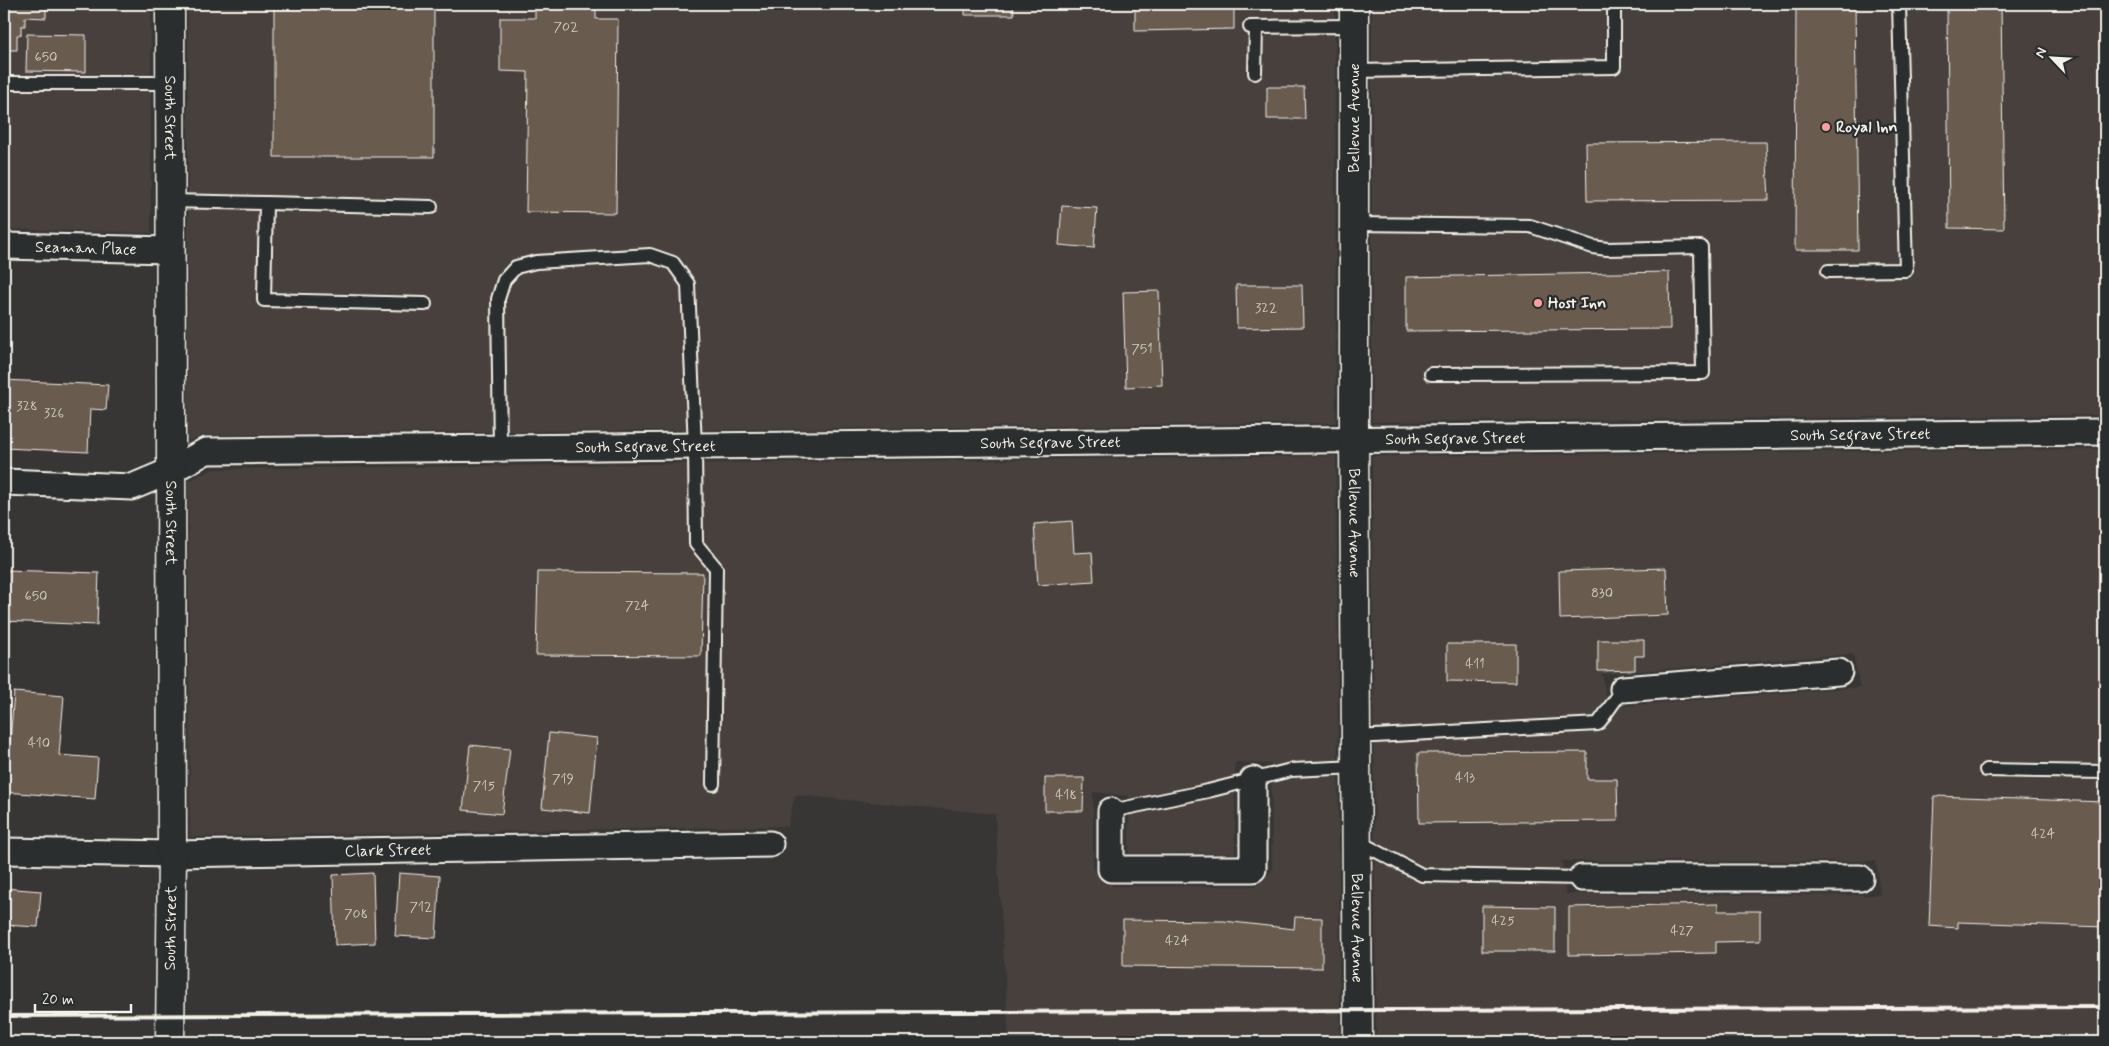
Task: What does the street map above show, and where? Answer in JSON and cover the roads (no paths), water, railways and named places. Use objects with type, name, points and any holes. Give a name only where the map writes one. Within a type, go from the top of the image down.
[{"type":"street","name":"South Street","points":[[170,4],[169,250],[172,854],[170,1042]]},
{"type":"street","name":"Bellevue Avenue","points":[[1354,15],[1354,439],[1358,1042]]},
{"type":"street","name":"Seaman Place","points":[[4,246],[169,250]]},
{"type":"street","name":"South Segrave Street","points":[[4,482],[132,487],[170,471],[206,452],[2105,432]]},
{"type":"street","points":[[1623,688],[1839,672]]},
{"type":"street","points":[[1111,811],[1111,869],[1253,869],[1253,780]]},
{"type":"street","name":"Clark Street","points":[[4,852],[172,854],[770,844]]},
{"type":"street","points":[[1582,878],[1860,878]]},
{"type":"lane","points":[[1354,71],[1614,67],[1614,4]]},
{"type":"lane","points":[[1828,271],[1906,270],[1899,4]]},
{"type":"lane","points":[[1255,73],[1253,27],[1354,15]]},
{"type":"lane","points":[[4,82],[170,83]]},
{"type":"lane","points":[[169,201],[431,207]]},
{"type":"lane","points":[[266,203],[264,300],[425,304]]},
{"type":"lane","points":[[1354,224],[1530,226],[1600,248],[1701,247],[1703,373],[1431,374]]},
{"type":"lane","points":[[500,449],[498,298],[504,280],[516,268],[536,262],[650,255],[673,263],[688,284],[695,447],[696,544],[716,568],[713,784]]},
{"type":"lane","points":[[1356,737],[1598,724],[1623,688]]},
{"type":"lane","points":[[1111,811],[1291,770],[1357,767]]},
{"type":"lane","points":[[1986,770],[2105,772]]},
{"type":"lane","points":[[1357,841],[1422,875],[1582,878]]},
{"type":"railway","points":[[4,1016],[2105,1007]]},
{"type":"place","name":"Royal Inn","points":[[1826,127]]},
{"type":"place","name":"Host Inn","points":[[1538,303]]}]
